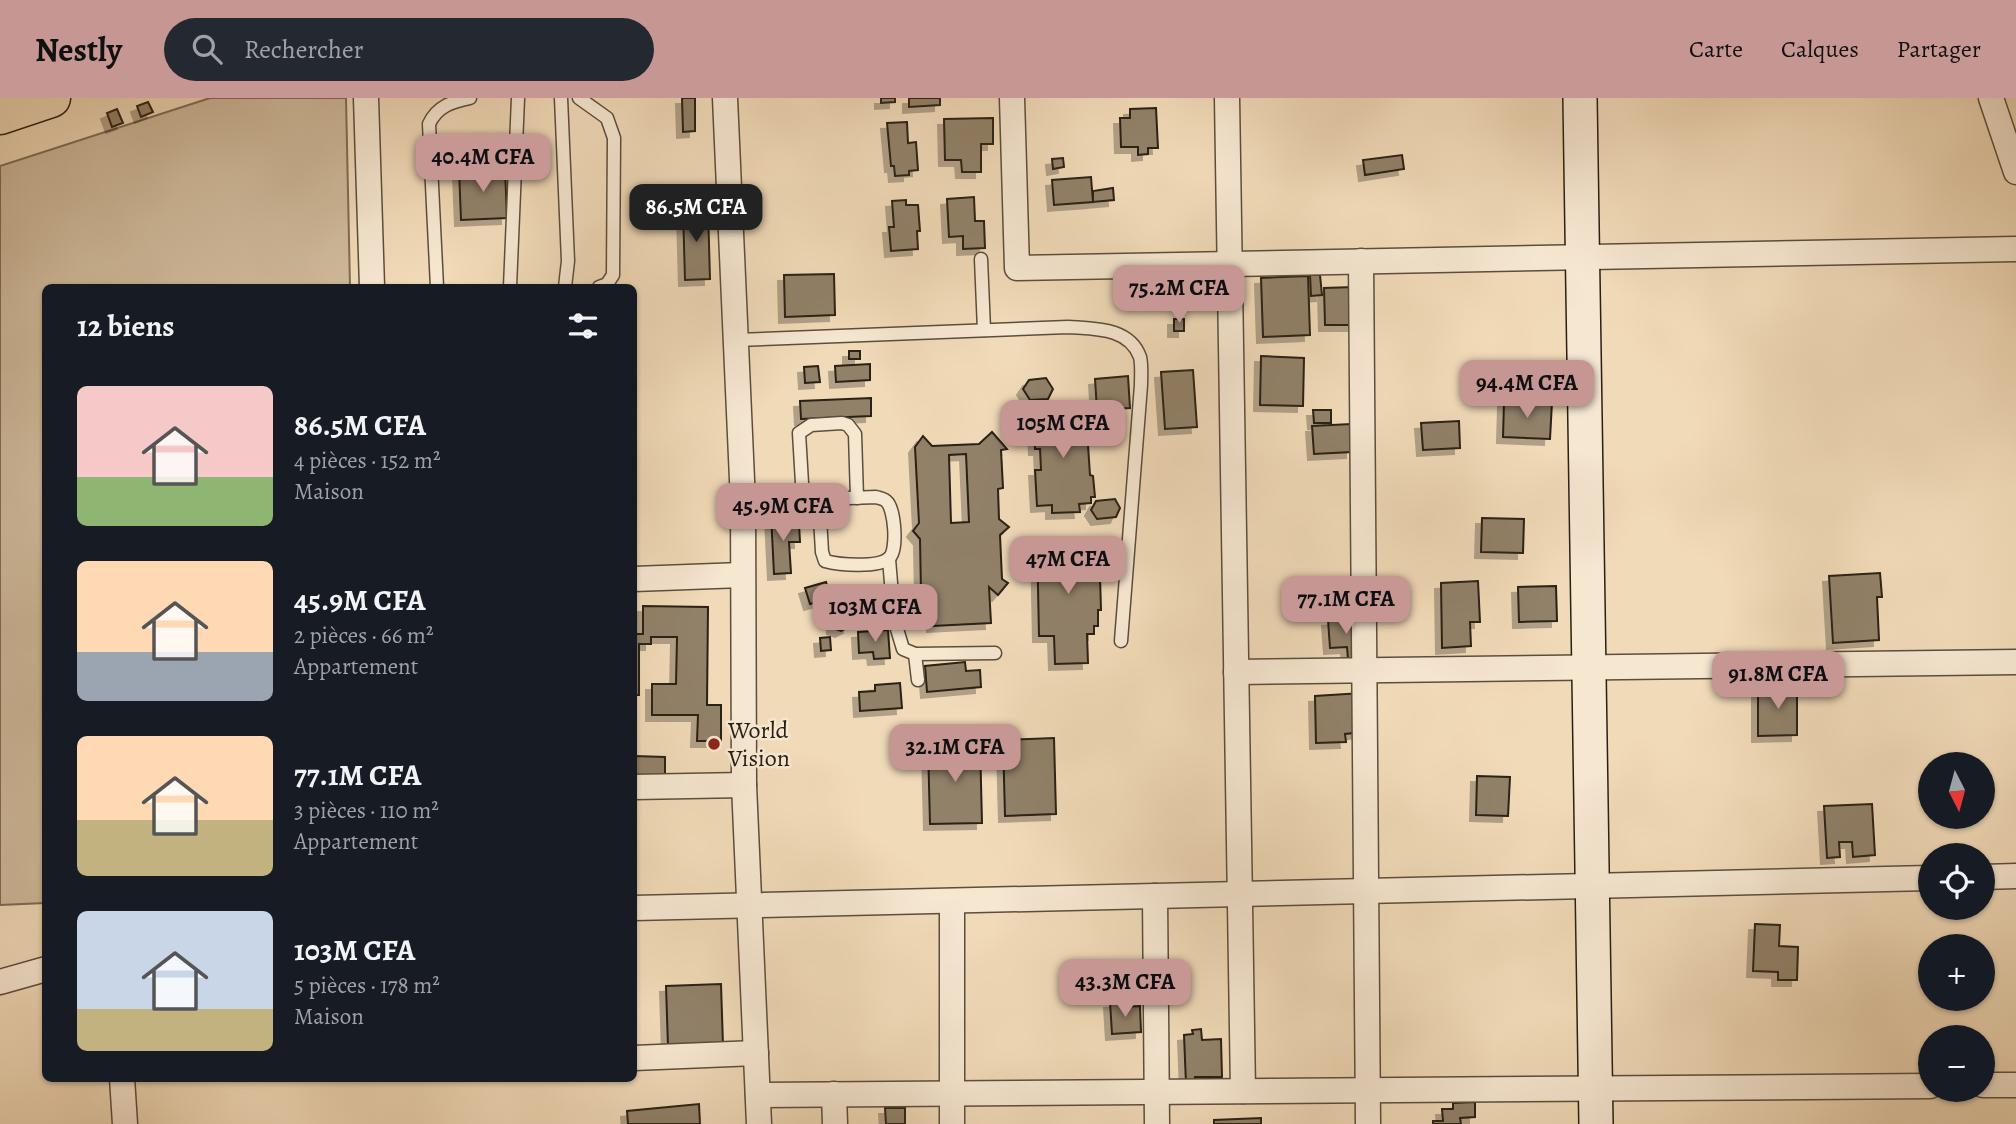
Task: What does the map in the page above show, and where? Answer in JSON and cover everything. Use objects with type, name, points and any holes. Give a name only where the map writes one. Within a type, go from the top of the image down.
[{"type":"highway","points":[[0,115],[51,98]]},
{"type":"street","points":[[366,98],[372,284]]},
{"type":"street","points":[[725,98],[743,502],[744,785],[759,1124]]},
{"type":"street","points":[[1012,98],[1017,268],[2016,249]]},
{"type":"street","points":[[1227,98],[1243,1091]]},
{"type":"street","points":[[1580,98],[1595,1124]]},
{"type":"street","points":[[1991,98],[2014,163]]},
{"type":"street","points":[[1361,261],[1367,1124]]},
{"type":"street","points":[[637,579],[742,575]]},
{"type":"street","points":[[1236,672],[2016,662]]},
{"type":"street","points":[[637,787],[744,785]]},
{"type":"street","points":[[1995,877],[2016,876]]},
{"type":"street","points":[[637,908],[1918,878]]},
{"type":"street","points":[[1155,896],[1157,1124]]},
{"type":"street","points":[[952,901],[952,1124]]},
{"type":"street","points":[[0,982],[42,970]]},
{"type":"street","points":[[637,1058],[756,1053]]},
{"type":"street","points":[[122,1082],[125,1124]]},
{"type":"street","points":[[1995,1085],[2016,1085]]},
{"type":"street","points":[[758,1095],[1918,1086]]},
{"type":"street","points":[[834,1094],[835,1124]]},
{"type":"lane","points":[[437,284],[429,124],[434,113],[452,102],[470,98]]},
{"type":"lane","points":[[510,284],[518,98]]},
{"type":"lane","points":[[561,98],[568,261],[565,284]]},
{"type":"lane","points":[[579,98],[607,118],[614,138],[613,275],[607,284]]},
{"type":"lane","points":[[981,260],[984,330]]},
{"type":"lane","points":[[737,340],[1068,327],[1105,329],[1126,338],[1140,357],[1141,385],[1121,641]]},
{"type":"lane","points":[[803,500],[799,433],[811,425],[848,425],[855,434],[857,498]]},
{"type":"lane","points":[[743,502],[876,497],[886,500],[892,510],[895,550],[889,559],[876,564],[838,565],[825,561],[822,552],[819,500]]},
{"type":"lane","points":[[889,559],[894,620],[898,640],[903,649],[915,654],[995,653]]},
{"type":"lane","points":[[860,622],[894,620]]},
{"type":"lane","points":[[915,654],[918,680]]},
{"type":"shaded area","points":[[210,98],[346,98],[350,284],[42,284],[42,903],[0,905],[0,166]]},
{"type":"building","points":[[682,98],[695,98],[695,131],[683,132]]},
{"type":"building","points":[[881,98],[895,98],[895,102],[881,103]]},
{"type":"building","points":[[909,98],[940,98],[940,105],[909,107]]},
{"type":"building","points":[[148,102],[153,112],[141,117],[137,106]]},
{"type":"building","points":[[1156,108],[1158,148],[1148,148],[1148,154],[1138,155],[1138,147],[1121,147],[1120,118],[1130,118],[1130,109]]},
{"type":"building","points":[[117,109],[123,123],[112,127],[107,113]]},
{"type":"building","points":[[993,118],[993,144],[981,144],[981,172],[962,172],[961,160],[945,160],[944,119]]},
{"type":"building","points":[[907,122],[908,143],[916,142],[918,170],[909,171],[909,175],[895,176],[894,166],[891,166],[887,123]]},
{"type":"building","points":[[1402,155],[1404,169],[1365,175],[1363,160]]},
{"type":"building","points":[[1063,158],[1064,167],[1053,169],[1052,159]]},
{"type":"building","points":[[505,168],[507,218],[461,220],[459,170]]},
{"type":"building","points":[[1091,177],[1093,202],[1054,205],[1052,180]]},
{"type":"building","points":[[1113,188],[1114,200],[1093,202],[1093,191]]},
{"type":"building","points":[[974,197],[975,221],[984,221],[985,248],[963,249],[963,236],[949,237],[947,199]]},
{"type":"building","points":[[906,200],[906,205],[918,205],[918,249],[891,251],[889,227],[894,227],[892,201]]},
{"type":"building","points":[[708,209],[710,279],[685,280],[683,210]]},
{"type":"building","points":[[834,274],[835,315],[785,317],[784,275]]},
{"type":"building","points":[[1310,275],[1320,275],[1322,295],[1311,296]]},
{"type":"building","points":[[1308,276],[1310,335],[1263,337],[1261,278]]},
{"type":"building","points":[[1354,287],[1355,325],[1325,325],[1324,288]]},
{"type":"building","points":[[1174,319],[1184,319],[1184,331],[1174,331]]},
{"type":"building","points":[[849,351],[860,351],[860,359],[849,359]]},
{"type":"building","points":[[1261,356],[1304,358],[1303,406],[1260,405]]},
{"type":"building","points":[[870,364],[870,380],[836,382],[835,366]]},
{"type":"building","points":[[818,366],[820,382],[805,383],[804,367]]},
{"type":"building","points":[[1193,370],[1197,427],[1165,429],[1161,372]]},
{"type":"building","points":[[1128,376],[1130,408],[1097,410],[1095,379]]},
{"type":"building","points":[[1046,378],[1053,389],[1048,399],[1030,400],[1023,389],[1029,380]]},
{"type":"building","points":[[871,398],[871,416],[801,419],[800,401]]},
{"type":"building","points":[[1504,401],[1552,402],[1550,439],[1503,437]]},
{"type":"building","points":[[1077,403],[1078,422],[1088,421],[1088,429],[1091,429],[1092,444],[1088,445],[1095,497],[1091,497],[1091,503],[1079,504],[1080,512],[1052,513],[1052,505],[1037,506],[1035,470],[1041,470],[1040,449],[1035,449],[1034,426],[1037,425],[1037,417],[1050,412],[1050,405]]},
{"type":"building","points":[[1313,410],[1331,410],[1331,423],[1314,423]]},
{"type":"building","points":[[1459,421],[1460,448],[1423,450],[1421,423]]},
{"type":"building","points":[[1351,424],[1352,452],[1314,454],[1312,426]]},
{"type":"building","points":[[992,432],[1007,449],[1001,450],[1003,488],[998,489],[999,519],[1009,527],[1000,535],[1002,579],[1008,583],[998,595],[989,587],[991,623],[933,626],[932,593],[921,594],[920,539],[913,531],[919,523],[915,447],[923,436],[932,446],[979,444]],"holes":[[[966,454],[969,522],[951,523],[949,455]]]},
{"type":"building","points":[[1115,499],[1120,508],[1116,517],[1097,519],[1091,510],[1096,501]]},
{"type":"building","points":[[771,514],[785,514],[785,525],[799,524],[800,542],[789,542],[791,573],[774,574]]},
{"type":"building","points":[[1482,518],[1524,519],[1523,553],[1481,552]]},
{"type":"building","points":[[1091,538],[1092,560],[1096,560],[1097,576],[1100,576],[1101,610],[1098,610],[1098,626],[1094,626],[1094,634],[1087,634],[1088,663],[1055,664],[1054,636],[1039,636],[1037,539]]},
{"type":"building","points":[[1880,573],[1882,597],[1877,597],[1879,640],[1833,643],[1829,576]]},
{"type":"building","points":[[1478,581],[1480,622],[1470,622],[1471,646],[1442,648],[1441,583]]},
{"type":"building","points":[[826,582],[831,598],[810,604],[805,588]]},
{"type":"building","points":[[1556,586],[1557,621],[1519,622],[1518,587]]},
{"type":"building","points":[[643,606],[708,607],[707,705],[721,705],[721,741],[697,741],[698,715],[652,715],[652,684],[676,684],[677,637],[651,637],[651,644],[639,644],[637,695],[637,634],[643,634]]},
{"type":"building","points":[[840,607],[848,610],[849,627],[841,631],[833,628],[832,611]]},
{"type":"building","points":[[1358,618],[1361,658],[1348,659],[1347,647],[1330,648],[1328,620]]},
{"type":"building","points":[[888,630],[890,658],[874,659],[873,652],[859,653],[858,632]]},
{"type":"building","points":[[830,637],[831,650],[821,651],[820,638]]},
{"type":"building","points":[[965,662],[966,671],[980,670],[981,687],[927,692],[925,666]]},
{"type":"building","points":[[900,683],[902,708],[860,711],[859,692],[875,691],[875,685]]},
{"type":"building","points":[[1776,684],[1797,684],[1797,735],[1758,736],[1758,691],[1776,691]]},
{"type":"building","points":[[1362,693],[1364,732],[1345,734],[1346,742],[1316,743],[1315,696]]},
{"type":"building","points":[[1054,738],[1056,814],[1005,816],[1003,740]]},
{"type":"building","points":[[980,743],[982,823],[930,824],[928,745]]},
{"type":"building","points":[[637,756],[665,757],[665,780],[637,780]]},
{"type":"building","points":[[1477,776],[1510,777],[1508,816],[1476,815]]},
{"type":"building","points":[[1872,804],[1875,855],[1853,857],[1852,842],[1839,842],[1840,857],[1827,858],[1824,806]]},
{"type":"building","points":[[1755,924],[1780,925],[1779,946],[1798,947],[1797,980],[1778,980],[1778,972],[1753,971]]},
{"type":"building","points":[[721,984],[723,1045],[668,1047],[666,986]]},
{"type":"building","points":[[1123,1001],[1123,1007],[1140,1006],[1141,1032],[1112,1034],[1110,1002]]},
{"type":"building","points":[[1201,1029],[1202,1040],[1221,1039],[1222,1077],[1195,1077],[1195,1084],[1186,1084],[1184,1035]]},
{"type":"building","points":[[1475,1102],[1475,1117],[1460,1118],[1461,1124],[1433,1124],[1433,1121],[1443,1121],[1442,1109],[1453,1109],[1453,1103]]},
{"type":"building","points":[[699,1104],[700,1124],[628,1124],[627,1111]]},
{"type":"building","points":[[885,1108],[905,1108],[905,1124],[886,1124]]},
{"type":"building","points":[[1261,1118],[1261,1124],[1214,1124],[1214,1120]]},
{"type":"place","name":"World Vision","points":[[714,744]]}]
